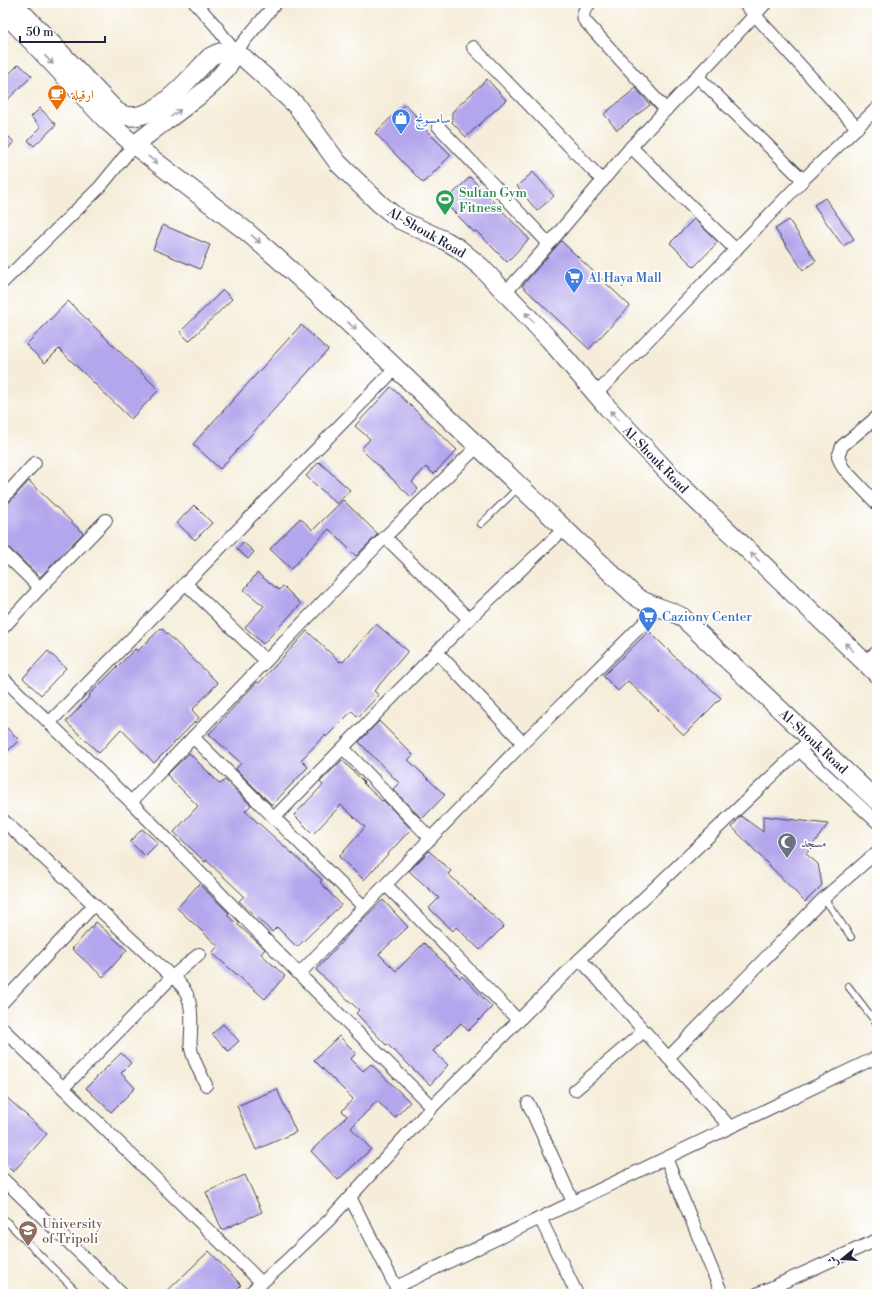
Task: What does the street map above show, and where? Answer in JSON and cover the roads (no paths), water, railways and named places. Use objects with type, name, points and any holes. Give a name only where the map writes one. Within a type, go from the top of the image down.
[{"type":"main road","name":"Al-Shouk Road","points":[[13,3],[134,145],[246,231],[306,284],[396,368],[635,596],[650,605],[670,610],[682,617],[806,745],[877,801]]},
{"type":"main road","name":"Al-Shouk Road","points":[[3,12],[110,115],[135,117],[147,114],[169,99],[210,57],[224,51],[235,52],[250,63],[296,105],[338,163],[380,204],[400,220],[458,248],[481,267],[549,339],[596,394],[673,478],[870,657],[877,674]]},
{"type":"main road","points":[[134,145],[187,106],[207,88],[227,68],[235,52]]},
{"type":"street","points":[[195,3],[215,25],[235,52],[276,3]]},
{"type":"street","points":[[590,3],[585,8],[583,14],[584,20],[666,110]]},
{"type":"street","points":[[744,3],[857,128]]},
{"type":"street","points":[[505,292],[549,244],[631,147],[766,3]]},
{"type":"street","points":[[473,47],[603,181]]},
{"type":"street","points":[[697,76],[803,180]]},
{"type":"street","points":[[596,394],[803,180],[877,108]]},
{"type":"street","points":[[438,126],[549,244]]},
{"type":"street","points":[[3,282],[100,187],[134,145]]},
{"type":"street","points":[[631,147],[736,250]]},
{"type":"street","points":[[49,723],[396,368]]},
{"type":"street","points":[[877,417],[842,446],[838,457],[842,468],[877,504]]},
{"type":"street","points":[[131,802],[385,537],[478,446]]},
{"type":"street","points":[[3,498],[35,463]]},
{"type":"street","points":[[3,628],[106,520]]},
{"type":"street","points":[[274,818],[436,652],[564,528]]},
{"type":"street","points":[[385,537],[469,620]]},
{"type":"street","points":[[3,552],[40,588]]},
{"type":"street","points":[[185,583],[266,661]]},
{"type":"street","points":[[299,974],[523,743],[659,608]]},
{"type":"street","points":[[436,652],[523,743]]},
{"type":"street","points":[[3,678],[131,802],[299,974],[432,1107]]},
{"type":"street","points":[[193,737],[364,907]]},
{"type":"street","points":[[249,1294],[307,1242],[432,1107],[580,959],[806,745],[877,822]]},
{"type":"street","points":[[343,748],[430,839]]},
{"type":"street","points":[[3,820],[172,977],[180,982],[190,1003],[192,1018],[191,1049],[206,1086]]},
{"type":"street","points":[[668,1058],[824,898],[877,852]]},
{"type":"street","points":[[386,885],[518,1021]]},
{"type":"street","points":[[3,1002],[94,905]]},
{"type":"street","points":[[63,1088],[172,977],[199,954]]},
{"type":"street","points":[[580,959],[730,1127]]},
{"type":"street","points":[[3,1029],[262,1283]]},
{"type":"street","points":[[575,1090],[644,1031]]},
{"type":"street","points":[[350,1197],[397,1290],[540,1218],[877,1057]]},
{"type":"street","points":[[528,1103],[573,1202]]},
{"type":"street","points":[[666,1158],[722,1294]]},
{"type":"street","points":[[3,1179],[122,1294]]},
{"type":"street","points":[[540,1218],[577,1294]]},
{"type":"street","points":[[758,1294],[877,1240]]},
{"type":"lane","points":[[481,524],[520,486]]},
{"type":"lane","points":[[824,898],[851,937]]},
{"type":"lane","points":[[848,986],[877,1024]]},
{"type":"lane","points":[[3,1218],[79,1294]]},
{"type":"place","name":"ارقيلة","points":[[57,111]]},
{"type":"place","name":"سامسونج","points":[[401,135]]},
{"type":"place","name":"Sultan Gym Fitness","points":[[445,216]]},
{"type":"place","name":"Al Haya Mall","points":[[574,294]]},
{"type":"place","name":"Caziony Center","points":[[648,633]]},
{"type":"place","name":"مسجد","points":[[787,859]]},
{"type":"place","name":"University of Tripoli","points":[[28,1247]]}]
